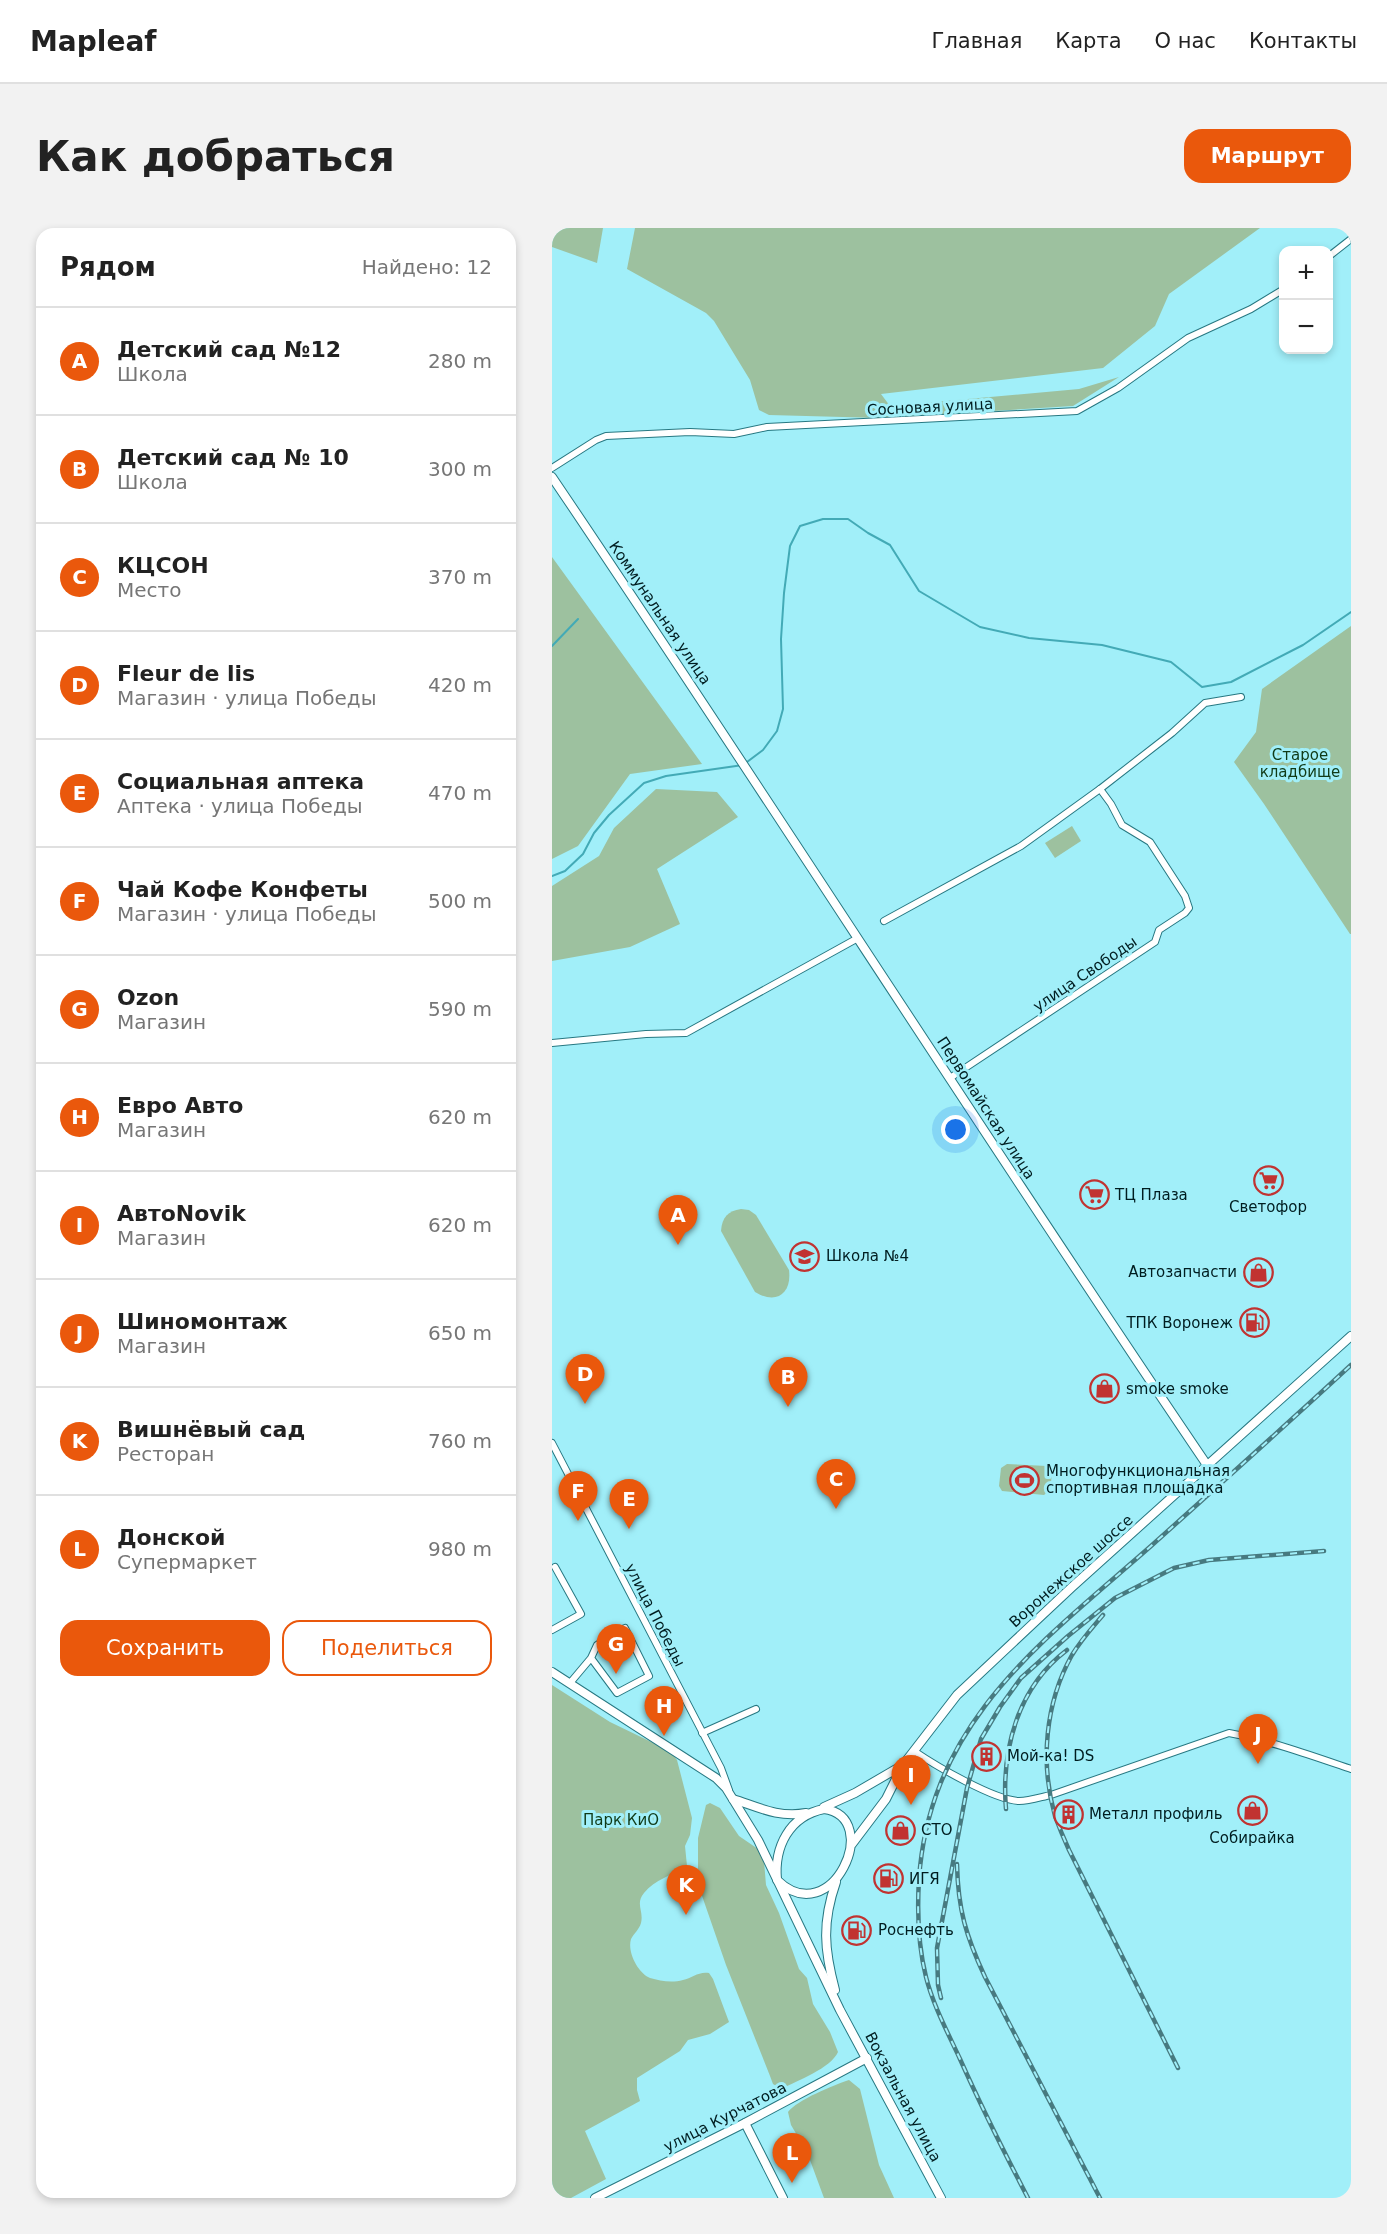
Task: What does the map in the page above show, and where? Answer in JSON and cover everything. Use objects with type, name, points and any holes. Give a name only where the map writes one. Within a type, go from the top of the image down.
[{"type":"street","points":[[1333,254],[1351,239]]},
{"type":"street","name":"Сосновая улица","points":[[552,468],[596,440],[615,434],[690,432],[734,434],[767,427],[1077,411],[1118,388],[1188,338],[1251,309],[1279,292]]},
{"type":"street","name":"Коммунальная улица","points":[[552,477],[743,765]]},
{"type":"street","points":[[884,921],[1021,846],[1100,789],[1172,733],[1205,703],[1241,697]]},
{"type":"street","name":"Первомайская улица","points":[[743,765],[1207,1465]]},
{"type":"street","name":"улица Свободы","points":[[950,1078],[1155,942],[1159,930],[1185,913],[1188,908],[1185,896],[1150,842],[1122,825],[1100,789]]},
{"type":"street","points":[[552,1043],[636,1034],[686,1033],[858,938]]},
{"type":"street","name":"Воронежское шоссе","points":[[852,1844],[886,1799],[903,1765],[957,1695],[1351,1336]]},
{"type":"street","name":"улица Победы","points":[[552,1443],[714,1756],[733,1799]]},
{"type":"street","points":[[552,1630],[581,1614],[555,1567]]},
{"type":"street","points":[[570,1683],[591,1658],[597,1645],[626,1628],[649,1676],[617,1693],[591,1658]]},
{"type":"street","name":"Вокзальная улица","points":[[552,1672],[716,1778],[726,1788],[758,1840],[840,2010],[940,2198]]},
{"type":"street","points":[[702,1733],[756,1709]]},
{"type":"street","points":[[914,1751],[946,1771],[984,1790],[1021,1801],[1051,1795],[1229,1733],[1277,1744],[1351,1769]]},
{"type":"street","name":"Воронежское шоссе","points":[[815,1810],[855,1793],[903,1765]]},
{"type":"street","points":[[733,1799],[776,1814],[793,1815],[815,1810],[829,1809],[845,1819],[852,1844],[839,1875],[826,1888],[814,1893],[801,1893],[789,1890],[777,1880],[776,1861],[785,1837],[797,1821],[815,1810]]},
{"type":"street","name":"Вокзальная улица","points":[[839,1875],[830,1900],[825,1946],[827,1964],[840,2010]]},
{"type":"street","name":"улица Курчатова","points":[[595,2198],[745,2123],[867,2058]]},
{"type":"street","points":[[745,2123],[783,2198]]},
{"type":"green space","points":[[552,228],[603,228],[597,263],[552,247]]},
{"type":"green space","points":[[635,228],[1260,228],[1169,294],[1155,326],[1103,368],[881,394],[890,406],[1079,389],[1119,377],[1073,406],[880,418],[769,415],[759,410],[750,380],[714,321],[706,313],[627,269]]},
{"type":"green space","points":[[552,557],[702,764],[630,774],[578,846],[552,859]]},
{"type":"green space","name":"Старое кладбище","points":[[1351,626],[1350,934],[1234,762],[1256,732],[1262,689]]},
{"type":"green space","points":[[656,789],[717,792],[738,817],[657,869],[680,924],[630,947],[552,961],[552,886],[599,856],[614,828]]},
{"type":"green space","points":[[1072,826],[1081,841],[1055,858],[1045,843]]},
{"type":"green space","points":[[741,1209],[749,1210],[756,1215],[789,1270],[788,1285],[781,1295],[770,1297],[755,1292],[721,1231],[726,1215]]},
{"type":"green space","name":"Многофункциональная спортивная площадка","points":[[1007,1464],[1047,1466],[1052,1474],[1050,1490],[1044,1495],[1002,1491],[999,1486],[1001,1468]]},
{"type":"green space","name":"Парк КиО","points":[[552,1685],[610,1722],[670,1751],[677,1760],[692,1818],[690,1835],[685,1846],[687,1866],[658,1881],[641,1897],[642,1919],[631,1939],[632,1956],[641,1972],[650,1978],[662,1981],[675,1981],[709,1973],[729,2022],[710,2034],[688,2040],[680,2051],[637,2078],[640,2101],[585,2131],[606,2179],[571,2198],[552,2198]]},
{"type":"green space","points":[[710,1803],[720,1808],[739,1836],[758,1849],[764,1861],[766,1885],[779,1913],[799,1969],[807,1978],[813,2004],[830,2032],[838,2052],[821,2069],[781,2089],[773,2084],[726,1965],[700,1890],[698,1838],[706,1805]]},
{"type":"green space","points":[[849,2080],[860,2089],[879,2165],[894,2198],[824,2198],[807,2152],[791,2125],[788,2112],[793,2107],[816,2093]]},
{"type":"waterway","points":[[552,876],[565,871],[583,854],[594,833],[609,815],[644,783],[666,776],[743,765],[763,750],[777,731],[783,709],[781,639],[784,593],[790,546],[800,526],[823,519],[848,519],[890,545],[919,591],[980,627],[1029,638],[1102,645],[1171,662],[1202,687],[1231,682],[1303,645],[1351,612]]},
{"type":"waterway","points":[[552,646],[578,619]]},
{"type":"railway","points":[[1028,2198],[984,2112],[941,2019],[923,1965],[919,1928],[919,1879],[928,1823],[945,1774],[968,1730],[998,1689],[1033,1652],[1070,1616],[1351,1365]]},
{"type":"railway","points":[[941,1998],[938,1985],[937,1948],[967,1788],[981,1739],[1021,1678],[1115,1598],[1174,1568],[1209,1560],[1324,1551]]},
{"type":"railway","points":[[1103,1615],[1072,1655],[1056,1693],[1048,1734],[1050,1796],[1055,1816],[1069,1850],[1178,2068]]},
{"type":"railway","points":[[1006,1809],[1007,1764],[1016,1721],[1036,1682],[1067,1650]]},
{"type":"railway","points":[[957,1864],[961,1909],[978,1962],[1100,2198]]},
{"type":"place","name":"Светофор","points":[[1268,1180]]},
{"type":"place","name":"ТЦ Плаза","points":[[1094,1195]]},
{"type":"place","name":"Детский сад №12","points":[[678,1245]]},
{"type":"place","name":"Школа №4","points":[[805,1256]]},
{"type":"place","name":"Автозапчасти","points":[[1258,1272]]},
{"type":"place","name":"ТПК Воронеж","points":[[1254,1323]]},
{"type":"place","name":"smoke smoke","points":[[1105,1389]]},
{"type":"place","name":"Fleur de lis","points":[[585,1404]]},
{"type":"place","name":"Детский сад № 10","points":[[788,1407]]},
{"type":"place","name":"Многофункциональная спортивная площадка","points":[[1025,1480]]},
{"type":"place","name":"КЦСОН","points":[[836,1509]]},
{"type":"place","name":"Чай Кофе Конфеты","points":[[578,1521]]},
{"type":"place","name":"Социальная аптека","points":[[629,1529]]},
{"type":"place","name":"Ozon","points":[[616,1674]]},
{"type":"place","name":"Евро Авто","points":[[664,1736]]},
{"type":"place","name":"Мой-ка! DS","points":[[986,1756]]},
{"type":"place","name":"Шиномонтаж","points":[[1258,1764]]},
{"type":"place","name":"АвтоNovik","points":[[911,1805]]},
{"type":"place","name":"Собирайка","points":[[1252,1811]]},
{"type":"place","name":"Металл профиль","points":[[1068,1814]]},
{"type":"place","name":"СТО","points":[[900,1830]]},
{"type":"place","name":"ИГЯ","points":[[888,1879]]},
{"type":"place","name":"Вишнёвый сад","points":[[686,1915]]},
{"type":"place","name":"Роснефть","points":[[857,1930]]},
{"type":"place","name":"Донской","points":[[792,2183]]}]
